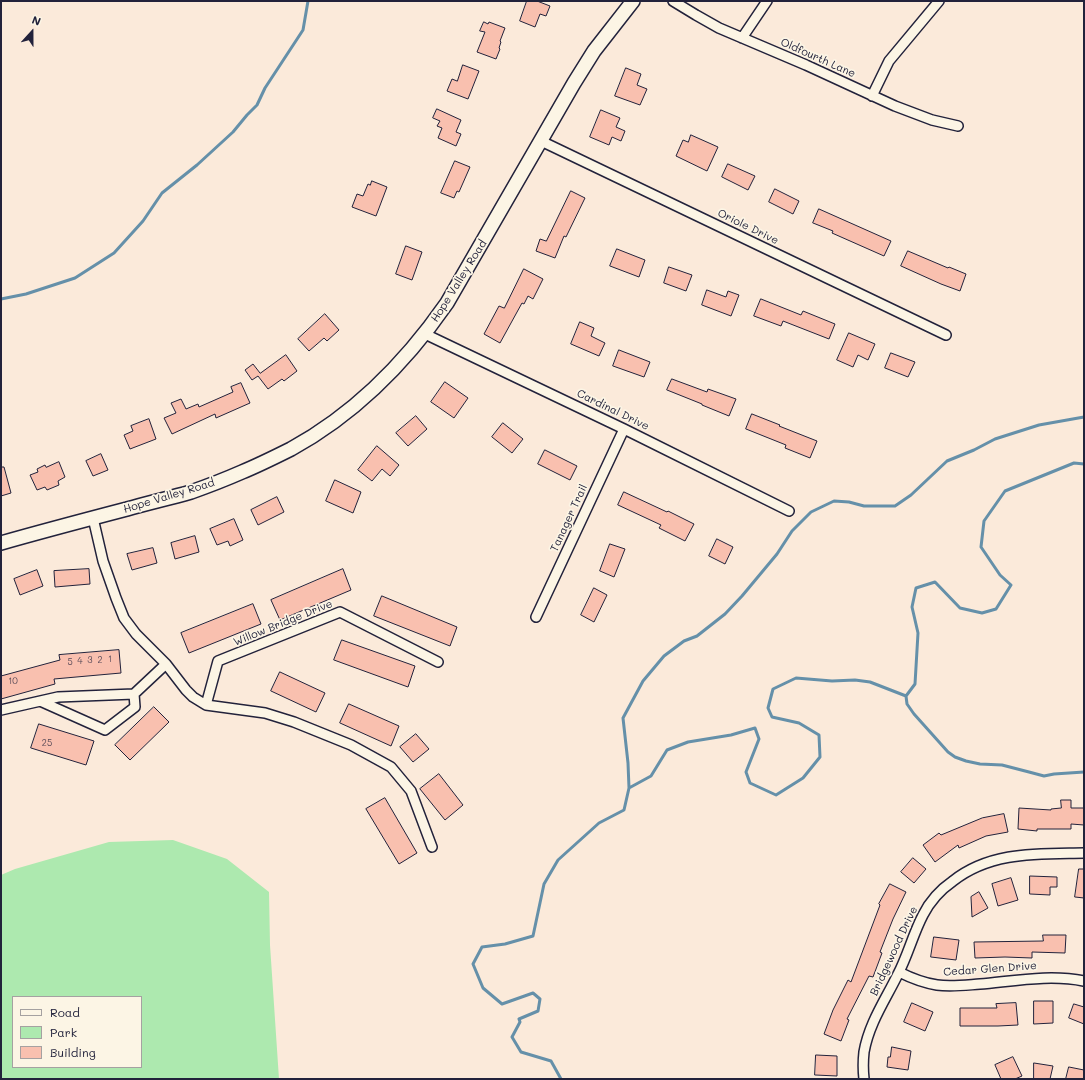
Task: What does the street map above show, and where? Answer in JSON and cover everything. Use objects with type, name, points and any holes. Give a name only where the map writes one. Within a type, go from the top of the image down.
[{"type":"main road","name":"Hope Valley Road","points":[[1,543],[192,492],[232,476],[293,448],[333,422],[367,395],[396,367],[425,334],[447,303],[459,285],[574,83],[594,51],[633,1]]},
{"type":"street","name":"Oldfourth Lane","points":[[673,1],[696,16],[719,28],[806,64],[872,96],[932,120],[958,126]]},
{"type":"street","points":[[742,38],[767,1]]},
{"type":"street","points":[[872,96],[889,61],[939,1]]},
{"type":"street","name":"Oriole Drive","points":[[541,141],[946,335]]},
{"type":"street","name":"Cardinal Drive","points":[[425,334],[624,429],[790,511]]},
{"type":"street","name":"Tanager Trail","points":[[536,617],[624,429]]},
{"type":"street","points":[[94,518],[103,561],[124,618],[136,634],[166,664],[193,697],[206,705],[265,713],[294,722],[350,745],[391,767],[412,791],[432,847]]},
{"type":"street","name":"Willow Bridge Drive","points":[[206,705],[218,661],[340,612],[438,662]]},
{"type":"street","points":[[1,710],[58,697],[134,694],[166,664]]},
{"type":"street","points":[[40,701],[105,730],[135,707],[134,694]]},
{"type":"street","name":"Bridgewood Drive","points":[[864,1079],[864,1051],[869,1032],[899,972],[923,914],[933,898],[945,886],[960,875],[993,860],[1010,856],[1084,853]]},
{"type":"street","name":"Cedar Glen Drive","points":[[899,972],[921,981],[937,985],[954,986],[1051,977],[1071,978],[1084,981]]},
{"type":"green space","points":[[173,840],[227,859],[269,892],[270,945],[279,1079],[1,1079],[1,875],[15,869],[109,842]]},
{"type":"building","points":[[527,1],[537,1],[550,6],[546,16],[540,14],[535,27],[520,21]]},
{"type":"building","points":[[484,22],[488,24],[489,22],[505,28],[496,59],[477,52],[485,32],[480,31]]},
{"type":"building","points":[[463,65],[479,71],[468,99],[447,91],[452,79],[457,81]]},
{"type":"building","points":[[626,68],[641,74],[637,85],[647,89],[640,105],[615,96]]},
{"type":"building","points":[[437,109],[461,120],[456,132],[461,134],[456,146],[438,138],[442,128],[437,126],[440,121],[433,118]]},
{"type":"building","points":[[601,110],[620,118],[616,127],[625,131],[621,141],[612,137],[609,145],[590,137]]},
{"type":"building","points":[[691,135],[718,147],[707,171],[676,156],[683,140],[688,142]]},
{"type":"building","points":[[455,161],[470,167],[459,192],[457,191],[454,198],[441,193]]},
{"type":"building","points":[[728,164],[755,176],[748,190],[722,177]]},
{"type":"building","points":[[372,181],[387,187],[376,216],[352,207],[357,194],[363,196],[368,184],[370,185]]},
{"type":"building","points":[[775,189],[799,201],[793,214],[769,202]]},
{"type":"building","points":[[571,191],[585,198],[566,237],[564,236],[555,258],[536,251],[540,239],[546,241]]},
{"type":"building","points":[[819,209],[891,241],[884,256],[813,223]]},
{"type":"building","points":[[406,246],[422,252],[412,280],[396,274]]},
{"type":"building","points":[[617,249],[645,260],[639,277],[610,266]]},
{"type":"building","points":[[908,251],[966,274],[960,291],[901,266]]},
{"type":"building","points":[[669,267],[692,275],[686,291],[664,283]]},
{"type":"building","points":[[524,269],[543,279],[533,299],[528,296],[524,304],[522,303],[500,343],[484,334],[499,306],[504,308]]},
{"type":"building","points":[[707,290],[726,297],[728,291],[739,295],[731,316],[702,305]]},
{"type":"building","points":[[761,299],[801,315],[803,311],[835,324],[829,339],[783,321],[781,326],[754,316]]},
{"type":"building","points":[[325,314],[339,330],[327,341],[324,338],[309,351],[298,339]]},
{"type":"building","points":[[580,322],[594,328],[591,336],[605,343],[599,356],[571,344]]},
{"type":"building","points":[[849,333],[875,344],[868,360],[858,355],[853,367],[837,360]]},
{"type":"building","points":[[619,350],[650,362],[644,377],[613,366]]},
{"type":"building","points":[[891,353],[915,362],[908,377],[885,368]]},
{"type":"building","points":[[286,355],[297,371],[284,381],[282,379],[268,389],[258,376],[252,380],[245,370],[253,364],[260,373]]},
{"type":"building","points":[[672,379],[707,392],[708,389],[736,399],[729,416],[667,390]]},
{"type":"building","points":[[445,382],[468,398],[454,418],[431,402]]},
{"type":"building","points":[[241,383],[250,403],[216,418],[215,414],[172,434],[164,418],[176,413],[171,403],[181,399],[186,409],[198,404],[199,407],[233,392],[231,387]]},
{"type":"building","points":[[752,414],[817,441],[810,458],[785,448],[786,445],[746,429]]},
{"type":"building","points":[[416,416],[427,429],[408,446],[396,433]]},
{"type":"building","points":[[149,419],[156,439],[130,449],[124,435],[133,431],[131,426]]},
{"type":"building","points":[[503,423],[523,439],[512,453],[492,437]]},
{"type":"building","points":[[377,446],[399,465],[390,476],[382,469],[372,481],[358,470]]},
{"type":"building","points":[[545,450],[577,466],[570,480],[538,464]]},
{"type":"building","points":[[101,454],[108,470],[93,476],[86,461]]},
{"type":"building","points":[[59,462],[65,477],[58,481],[59,485],[47,490],[45,487],[37,490],[30,475],[38,472],[37,469],[45,465],[46,467]]},
{"type":"building","points":[[1,467],[4,467],[11,493],[1,496]]},
{"type":"building","points":[[335,480],[361,492],[353,513],[326,501]]},
{"type":"building","points":[[624,492],[694,524],[685,541],[659,528],[661,525],[618,505]]},
{"type":"building","points":[[277,497],[284,512],[258,525],[251,510]]},
{"type":"building","points":[[234,519],[243,540],[230,546],[228,541],[217,545],[210,529]]},
{"type":"building","points":[[195,536],[199,552],[175,559],[171,543]]},
{"type":"building","points":[[717,539],[733,547],[725,564],[709,556]]},
{"type":"building","points":[[610,544],[625,549],[614,577],[600,571]]},
{"type":"building","points":[[153,548],[157,563],[132,570],[127,554]]},
{"type":"building","points":[[89,569],[90,584],[55,587],[54,571]]},
{"type":"building","points":[[343,569],[351,590],[280,620],[271,600]]},
{"type":"building","points":[[37,570],[43,586],[20,595],[14,579]]},
{"type":"building","points":[[594,588],[607,595],[594,622],[581,615]]},
{"type":"building","points":[[382,596],[457,627],[450,646],[374,616]]},
{"type":"building","points":[[253,604],[261,624],[189,653],[181,633]]},
{"type":"building","points":[[342,640],[415,666],[408,687],[334,660]]},
{"type":"building","points":[[119,650],[121,673],[54,679],[55,684],[1,699],[1,676],[60,660],[59,655]]},
{"type":"building","points":[[280,672],[325,693],[316,712],[271,691]]},
{"type":"building","points":[[349,704],[399,726],[391,746],[340,723]]},
{"type":"building","points":[[154,707],[169,722],[130,760],[115,745]]},
{"type":"building","points":[[39,724],[94,741],[86,765],[31,748]]},
{"type":"building","points":[[416,734],[429,749],[413,762],[400,747]]},
{"type":"building","points":[[439,774],[463,805],[445,820],[420,789]]},
{"type":"building","points":[[385,798],[417,853],[399,864],[366,809]]},
{"type":"building","points":[[1061,800],[1071,800],[1071,808],[1084,808],[1084,825],[1071,824],[1071,829],[1037,829],[1037,831],[1018,829],[1019,808],[1051,810],[1061,808]]},
{"type":"building","points":[[1004,814],[1008,832],[986,836],[959,848],[958,845],[935,862],[923,845],[939,833],[941,835],[982,818]]},
{"type":"building","points":[[913,858],[926,869],[914,883],[901,872]]},
{"type":"building","points":[[1079,869],[1084,869],[1084,898],[1075,897]]},
{"type":"building","points":[[1030,876],[1057,877],[1057,887],[1050,887],[1050,895],[1030,894]]},
{"type":"building","points":[[1011,878],[1018,900],[998,906],[992,884]]},
{"type":"building","points":[[890,884],[906,892],[880,952],[882,953],[873,977],[869,976],[847,1019],[849,1020],[841,1041],[824,1034],[833,1010],[848,980],[851,982],[880,905],[879,904]]},
{"type":"building","points":[[979,892],[988,908],[972,917],[971,897]]},
{"type":"building","points":[[1043,935],[1066,935],[1065,953],[1032,952],[1032,958],[975,958],[974,942],[1043,941]]},
{"type":"building","points":[[934,937],[959,940],[956,960],[931,957]]},
{"type":"building","points":[[1034,1001],[1053,1001],[1053,1023],[1034,1024]]},
{"type":"building","points":[[912,1003],[933,1012],[925,1031],[904,1022]]},
{"type":"building","points":[[1016,1003],[1018,1025],[960,1026],[960,1008],[997,1008],[996,1004]]},
{"type":"building","points":[[1074,1004],[1084,1007],[1084,1024],[1069,1018]]},
{"type":"building","points":[[892,1047],[911,1051],[908,1070],[887,1067],[888,1057],[890,1057]]},
{"type":"building","points":[[816,1055],[837,1056],[837,1076],[815,1075]]},
{"type":"building","points":[[1013,1057],[1022,1076],[1015,1079],[1001,1079],[995,1065]]},
{"type":"building","points":[[1034,1063],[1053,1066],[1050,1079],[1034,1079]]},
{"type":"building","points":[[1069,1067],[1084,1070],[1084,1079],[1066,1079]]},
{"type":"waterway","points":[[1,299],[26,294],[75,278],[114,253],[143,221],[162,193],[197,165],[233,132],[257,105],[265,88],[303,30],[308,1]]},
{"type":"waterway","points":[[629,788],[623,718],[643,681],[664,656],[684,641],[697,636],[725,614],[777,554],[792,531],[811,512],[834,501],[849,502],[864,506],[895,506],[911,495],[947,461],[974,450],[995,439],[1039,425],[1084,417]]},
{"type":"waterway","points":[[906,696],[915,684],[918,633],[912,607],[916,588],[935,582],[960,608],[982,613],[996,609],[1011,585],[1000,575],[981,547],[984,521],[1005,491],[1074,463],[1084,464]]},
{"type":"waterway","points":[[561,1079],[551,1061],[521,1052],[512,1037],[520,1022],[519,1019],[538,1011],[540,999],[533,993],[502,1004],[483,988],[473,964],[482,947],[505,944],[533,936],[544,884],[558,860],[599,823],[624,810],[629,788],[651,776],[667,750],[688,742],[731,735],[755,728],[759,739],[746,772],[750,783],[776,795],[803,778],[820,757],[819,735],[799,723],[772,717],[768,708],[773,689],[796,678],[870,682],[906,696]]},
{"type":"waterway","points":[[906,696],[907,704],[914,714],[948,752],[955,757],[980,764],[1002,765],[1044,776],[1084,772]]}]
